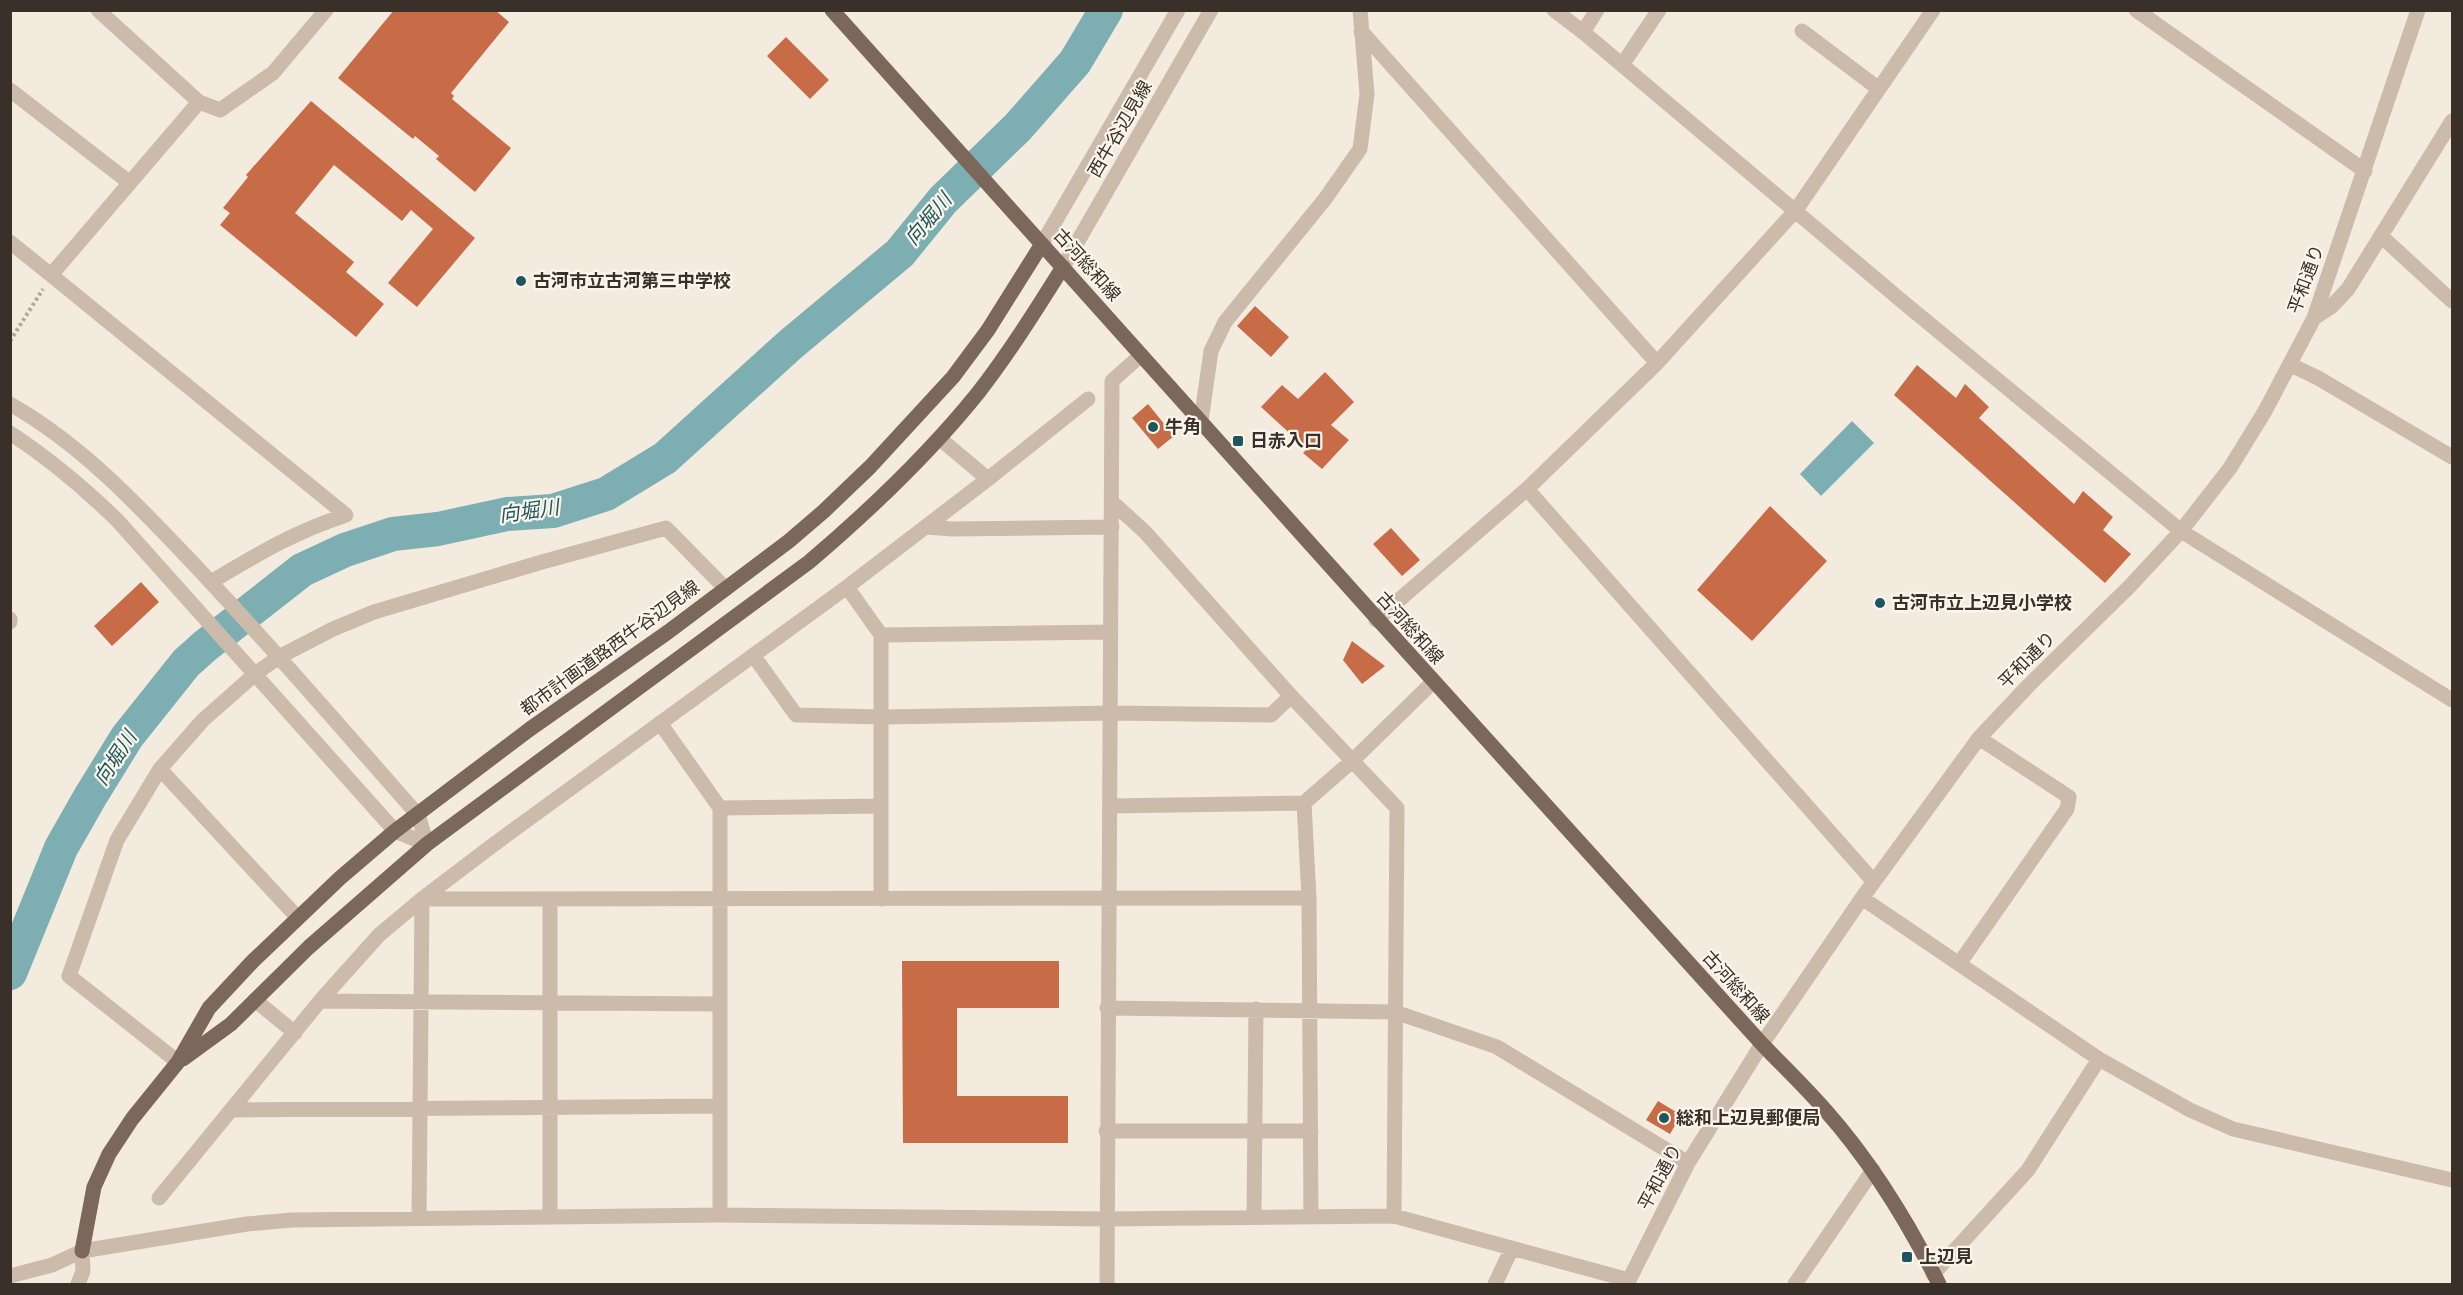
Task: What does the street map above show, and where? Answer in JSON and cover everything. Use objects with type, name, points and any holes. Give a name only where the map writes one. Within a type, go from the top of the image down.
[{"type":"main road","name":"古河総和線","points":[[832,10],[1201,421],[1376,620],[1762,1044],[1827,1111],[1873,1170],[1912,1232],[1936,1279]]},
{"type":"main road","name":"都市計画道路西牛谷辺見線","points":[[82,1251],[94,1187],[109,1154],[132,1119],[178,1062],[209,1008],[297,917],[395,831],[530,729],[726,589],[789,542],[824,511],[870,467],[952,377],[988,330],[1042,244]]},
{"type":"main road","name":"都市計画道路西牛谷辺見線","points":[[178,1062],[231,1024],[360,901],[427,844],[809,562],[891,488],[977,394],[1011,348],[1063,267]]},
{"type":"street","points":[[98,10],[199,102],[220,110],[273,73],[326,10]]},
{"type":"street","name":"西牛谷辺見線","points":[[1042,244],[1178,10]]},
{"type":"street","name":"西牛谷辺見線","points":[[1063,267],[1211,10]]},
{"type":"street","points":[[1201,421],[1211,351],[1225,322],[1325,200],[1360,149],[1367,94],[1360,10]]},
{"type":"street","points":[[1554,10],[2181,531],[2452,700]]},
{"type":"street","points":[[1583,32],[1597,10]]},
{"type":"street","points":[[1622,65],[1659,10]]},
{"type":"street","points":[[1376,620],[1527,489],[1657,363],[1796,210],[1933,10]]},
{"type":"street","points":[[2136,10],[2365,171]]},
{"type":"street","name":"平和通り","points":[[1628,1282],[1688,1163],[1762,1044],[1874,882],[1979,738],[2029,685],[2130,586],[2181,531],[2230,468],[2291,365],[2314,318],[2418,10]]},
{"type":"street","points":[[1361,31],[1657,363]]},
{"type":"street","points":[[1802,31],[1880,89]]},
{"type":"street","points":[[10,90],[130,183]]},
{"type":"street","points":[[51,275],[199,102]]},
{"type":"street","points":[[2314,318],[2331,308],[2348,289],[2452,121]]},
{"type":"street","points":[[2380,236],[2452,301]]},
{"type":"street","points":[[10,242],[346,515],[307,528],[267,548],[215,586]]},
{"type":"street","points":[[1107,1284],[1106,1131],[1112,381],[1141,355]]},
{"type":"street","points":[[2291,365],[2318,378],[2452,457]]},
{"type":"street","points":[[159,1198],[320,1001],[380,935],[422,899],[927,527],[1088,399]]},
{"type":"street","points":[[10,404],[60,437],[96,465],[134,501],[215,586],[417,815],[427,844]]},
{"type":"street","points":[[10,433],[48,458],[82,486],[117,520],[395,831],[427,844]]},
{"type":"street","points":[[939,438],[988,479]]},
{"type":"street","points":[[1527,489],[1874,882]]},
{"type":"street","points":[[1112,502],[1145,532],[1292,696],[1397,808],[1394,1216]]},
{"type":"street","points":[[927,527],[952,529],[1112,527]]},
{"type":"street","points":[[178,1062],[69,976],[117,840],[160,769],[203,720],[253,671],[276,654],[384,609],[666,528],[726,589]]},
{"type":"street","points":[[847,587],[881,634],[883,717],[881,898]]},
{"type":"street","points":[[881,634],[1111,633]]},
{"type":"street","points":[[753,655],[796,715],[883,717],[1111,713],[1271,715],[1292,696]]},
{"type":"street","points":[[1110,806],[1305,804],[1433,682]]},
{"type":"street","points":[[660,723],[720,808],[718,1106],[720,1215]]},
{"type":"street","points":[[1959,964],[2067,809],[2069,797],[1979,738]]},
{"type":"street","points":[[160,769],[297,917]]},
{"type":"street","points":[[1305,804],[1309,898],[1311,1217]]},
{"type":"street","points":[[720,808],[881,806]]},
{"type":"street","points":[[422,899],[1309,898]]},
{"type":"street","points":[[1863,898],[2099,1059],[2190,1110],[2233,1129],[2452,1180]]},
{"type":"street","points":[[419,1218],[422,899]]},
{"type":"street","points":[[550,899],[550,1217]]},
{"type":"street","points":[[255,1000],[295,1033]]},
{"type":"street","points":[[320,1001],[719,1004]]},
{"type":"street","points":[[1107,1008],[1395,1012],[1497,1047],[1688,1163]]},
{"type":"street","points":[[1254,1217],[1256,1010]]},
{"type":"street","points":[[1936,1279],[2028,1170],[2099,1059]]},
{"type":"street","points":[[232,1110],[718,1106]]},
{"type":"street","points":[[1106,1131],[1311,1131]]},
{"type":"street","points":[[1795,1284],[1873,1170]]},
{"type":"street","points":[[10,1276],[52,1265],[82,1251],[247,1224],[292,1220],[720,1215],[1106,1218],[1394,1216],[1628,1282]]},
{"type":"street","points":[[1495,1284],[1512,1248]]},
{"type":"street","points":[[78,1284],[83,1271],[82,1251]]},
{"type":"path","points":[[10,341],[51,275]]},
{"type":"water","points":[[1852,421],[1874,443],[1821,496],[1800,474]]},
{"type":"building","points":[[394,10],[495,10],[509,22],[451,93],[454,96],[452,99],[511,148],[475,192],[436,159],[439,156],[415,136],[413,139],[338,78]]},
{"type":"building","points":[[786,37],[829,80],[810,99],[767,56]]},
{"type":"building","points":[[311,101],[475,238],[417,307],[388,283],[433,229],[411,210],[402,221],[334,165],[295,213],[354,262],[346,272],[384,304],[356,337],[220,225],[230,213],[223,208],[248,177],[246,175]]},
{"type":"building","points":[[1255,306],[1289,337],[1271,357],[1237,326]]},
{"type":"building","points":[[1917,365],[1956,398],[1965,384],[1989,407],[1979,418],[2074,504],[2083,491],[2113,517],[2103,530],[2131,554],[2105,583],[1894,395]]},
{"type":"building","points":[[1325,372],[1354,402],[1331,425],[1349,440],[1322,469],[1303,453],[1307,449],[1261,407],[1282,385],[1298,399]]},
{"type":"building","name":"牛角","points":[[1148,404],[1174,436],[1158,449],[1132,418]]},
{"type":"building","points":[[1770,506],[1827,561],[1752,641],[1697,590]]},
{"type":"building","points":[[1391,528],[1420,560],[1402,576],[1373,544]]},
{"type":"building","points":[[141,582],[159,602],[112,646],[94,626]]},
{"type":"building","points":[[1352,641],[1385,666],[1362,684],[1343,660]]},
{"type":"building","points":[[902,961],[1059,961],[1059,1008],[957,1008],[957,1096],[1068,1096],[1068,1143],[903,1143]]},
{"type":"building","points":[[1658,1101],[1681,1115],[1670,1134],[1646,1120]]},
{"type":"waterway","name":"向堀川","points":[[10,973],[61,848],[90,797],[127,737],[186,663],[205,646],[302,570],[345,550],[393,534],[438,529],[507,514],[553,511],[606,494],[665,458],[791,344],[900,253],[943,200],[1018,127],[1075,62],[1106,10]]},
{"type":"place","name":"古河市立古河第三中学校","points":[[521,281]]},
{"type":"place","name":"牛角","points":[[1153,427]]},
{"type":"place","name":"日赤入口","points":[[1238,441]]},
{"type":"place","name":"古河市立上辺見小学校","points":[[1880,603]]},
{"type":"place","name":"総和上辺見郵便局","points":[[1664,1118]]},
{"type":"place","name":"上辺見","points":[[1907,1257]]}]
